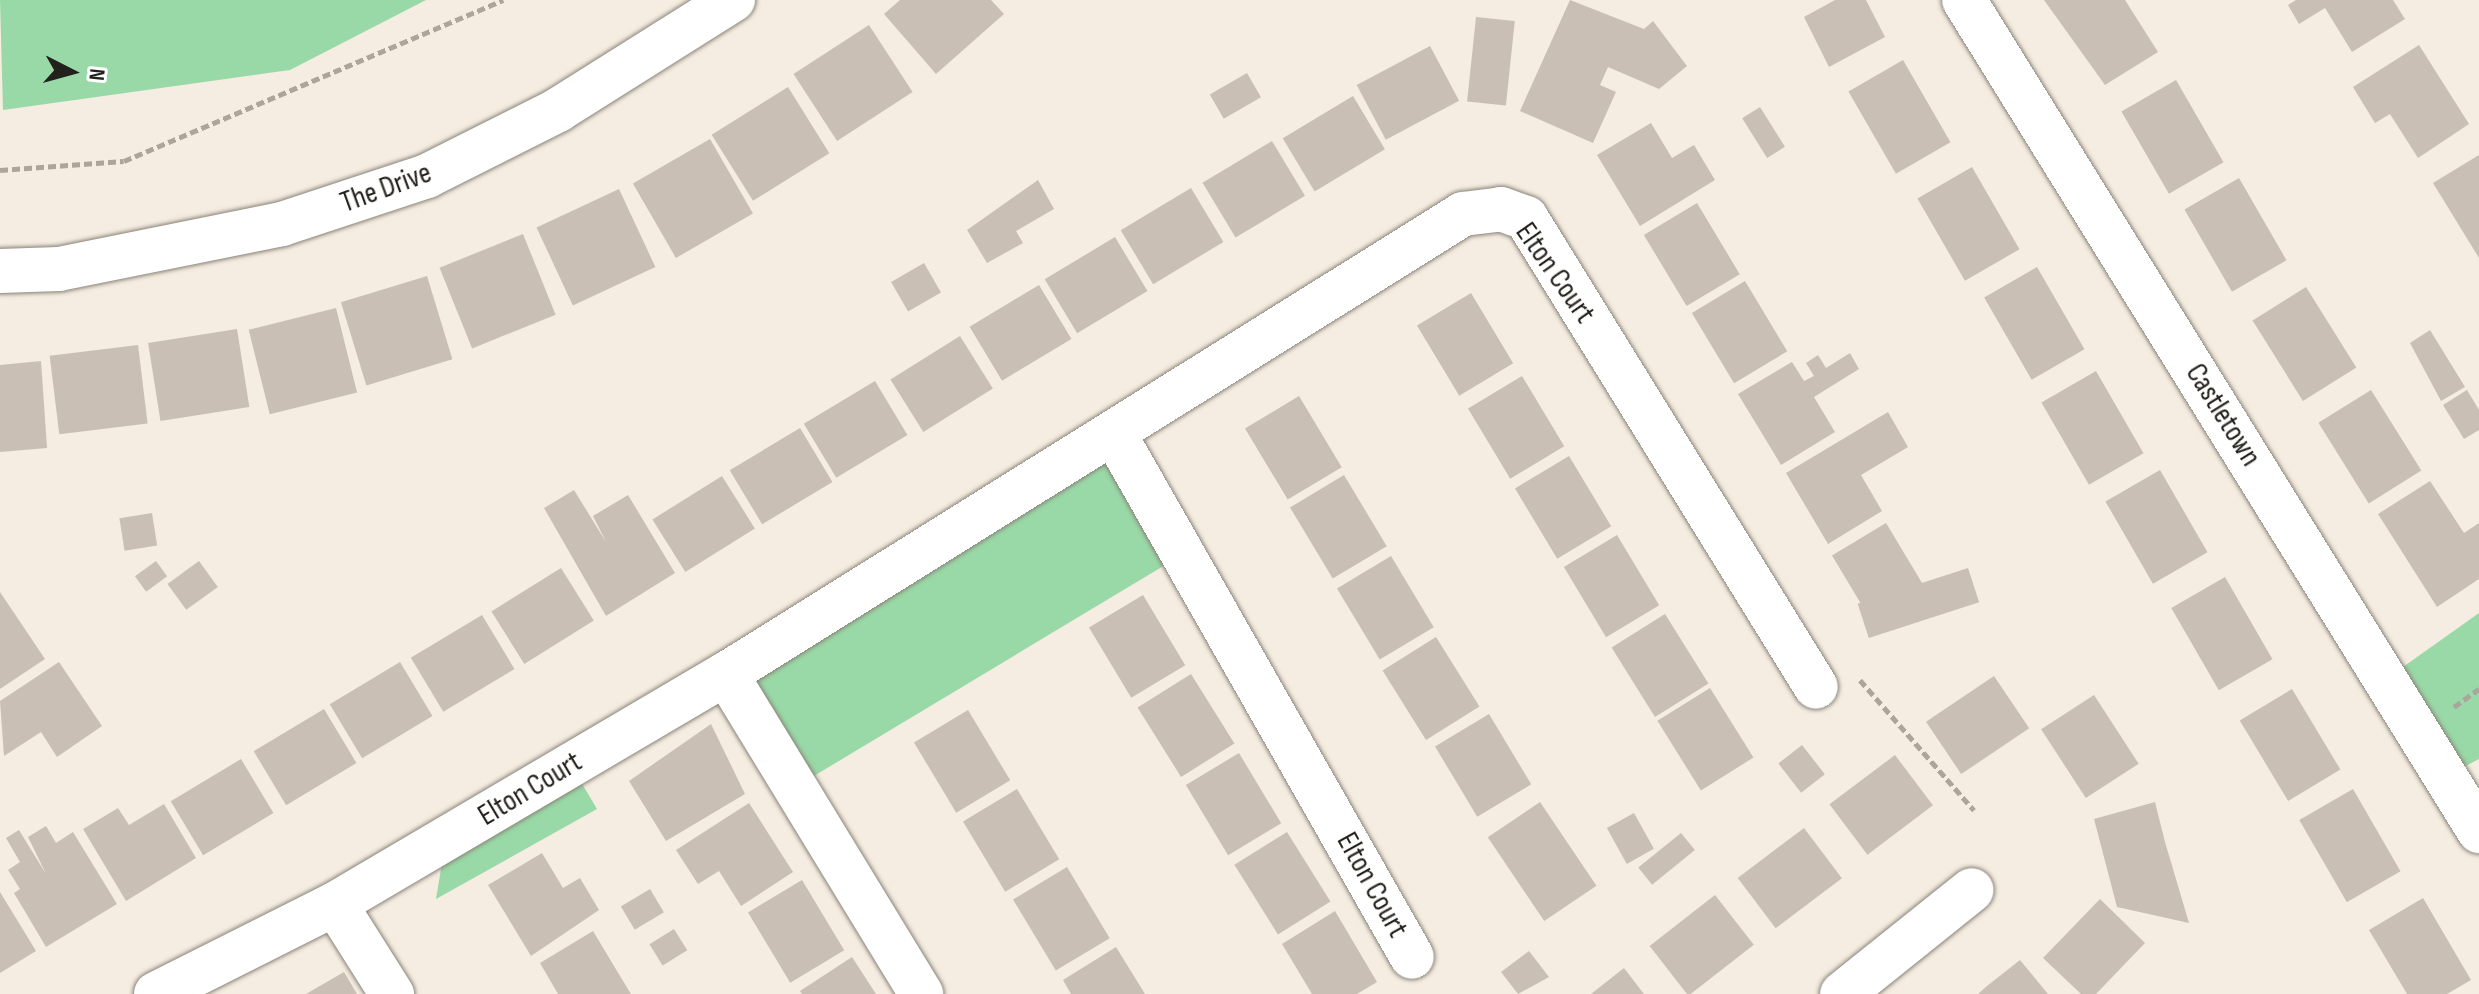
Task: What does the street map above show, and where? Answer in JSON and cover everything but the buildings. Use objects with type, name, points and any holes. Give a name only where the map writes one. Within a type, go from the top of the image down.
[{"type":"street","name":"The Drive","points":[[0,271],[59,269],[267,227],[427,176],[558,110],[733,0]]},
{"type":"street","name":"Castletown","points":[[1964,0],[2479,831]]},
{"type":"street","name":"Elton Court","points":[[156,994],[335,904],[726,674],[1116,437],[1463,214],[1501,209],[1526,218],[1816,687]]},
{"type":"street","name":"Elton Court","points":[[1116,437],[1412,957]]},
{"type":"street","points":[[726,674],[921,994]]},
{"type":"street","points":[[1842,994],[1972,890]]},
{"type":"street","points":[[335,904],[392,994]]},
{"type":"path","points":[[0,170],[124,161],[503,0]]},
{"type":"path","points":[[1816,687],[1863,680],[1974,810]]},
{"type":"green space","points":[[0,0],[426,0],[290,70],[3,110]]},
{"type":"green space","points":[[1116,437],[1186,553],[795,788],[725,672]]},
{"type":"green space","points":[[2479,613],[2479,759],[2458,770],[2403,667]]},
{"type":"green space","points":[[581,782],[597,809],[436,899],[442,863]]}]
